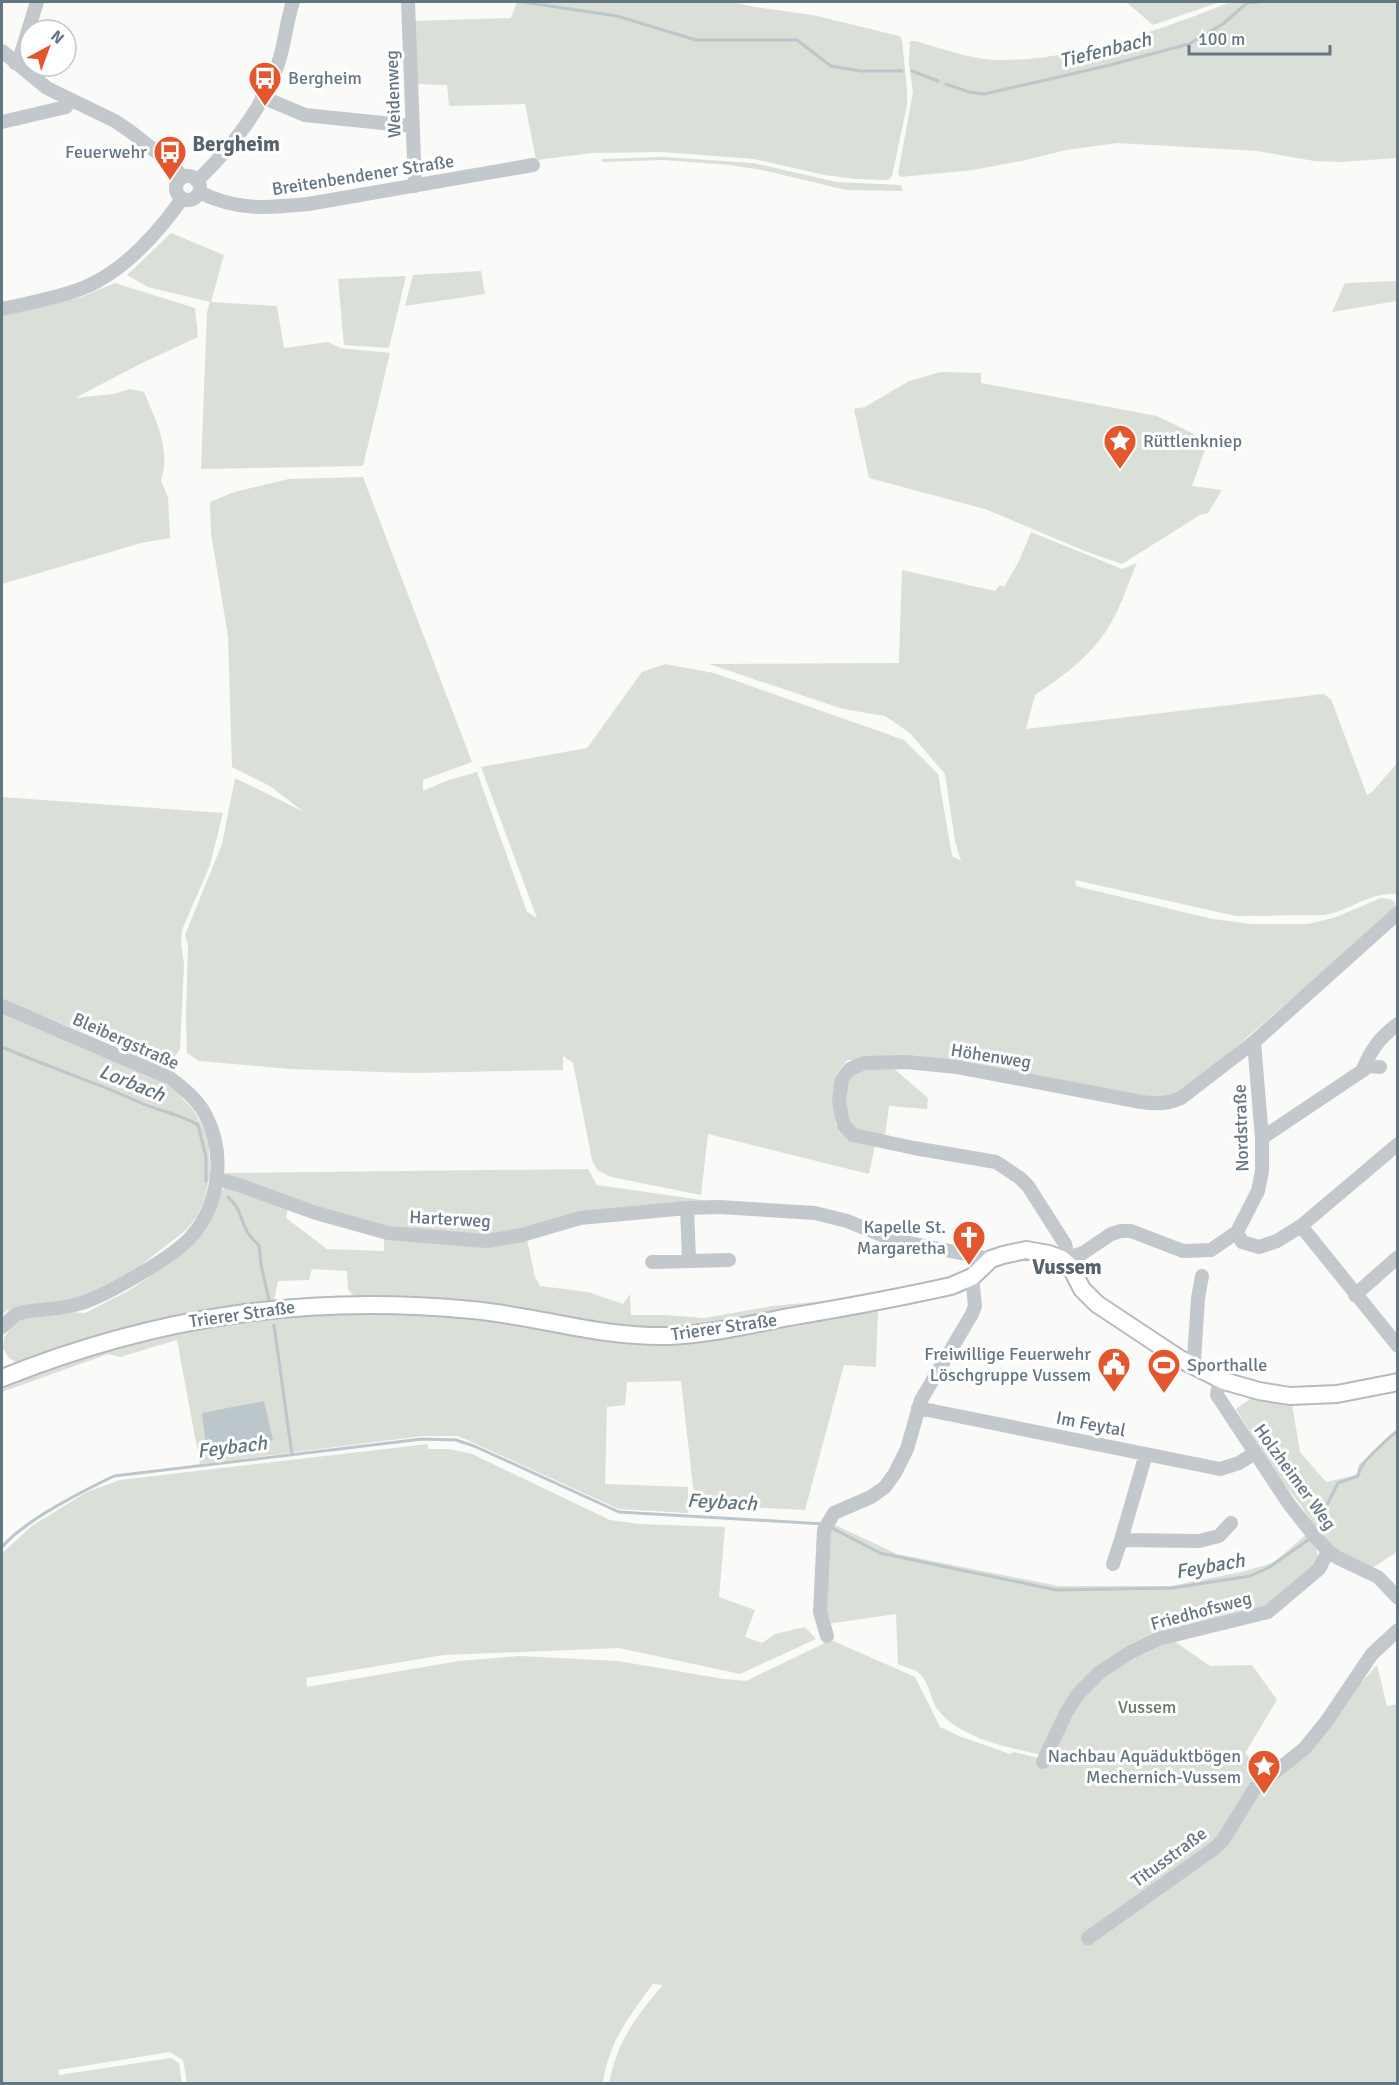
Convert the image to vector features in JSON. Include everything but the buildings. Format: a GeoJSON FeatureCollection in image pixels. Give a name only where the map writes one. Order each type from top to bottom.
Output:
{"type":"FeatureCollection","features":[{"type":"Feature","properties":{"kind":"main road","name":"Trierer Straße"},"geometry":{"type":"LineString","coordinates":[[2,1378],[76,1351],[154,1328],[187,1321],[292,1307],[332,1304],[413,1305],[475,1310],[601,1332],[670,1336],[722,1330],[951,1286],[972,1277],[991,1260],[1026,1250],[1066,1259]]}},
{"type":"Feature","properties":{"kind":"main road"},"geometry":{"type":"LineString","coordinates":[[1066,1259],[1082,1289],[1097,1304],[1191,1365],[1224,1381],[1259,1391],[1290,1396],[1337,1394],[1398,1382]]}},
{"type":"Feature","properties":{"kind":"street"},"geometry":{"type":"LineString","coordinates":[[15,63],[20,57],[37,2]]}},
{"type":"Feature","properties":{"kind":"street"},"geometry":{"type":"LineString","coordinates":[[201,182],[191,176],[183,177],[177,182],[175,189],[182,199],[192,200],[201,182],[240,132],[262,97],[279,63],[293,2]]}},
{"type":"Feature","properties":{"kind":"street","name":"Weidenweg"},"geometry":{"type":"LineString","coordinates":[[408,2],[415,186]]}},
{"type":"Feature","properties":{"kind":"street"},"geometry":{"type":"LineString","coordinates":[[2,51],[47,88],[115,121],[131,132],[169,162],[183,177]]}},
{"type":"Feature","properties":{"kind":"street"},"geometry":{"type":"LineString","coordinates":[[262,97],[305,114],[412,126]]}},
{"type":"Feature","properties":{"kind":"street"},"geometry":{"type":"LineString","coordinates":[[2,122],[66,107],[70,100]]}},
{"type":"Feature","properties":{"kind":"street","name":"Breitenbendener Straße"},"geometry":{"type":"LineString","coordinates":[[201,182],[225,203],[262,208],[308,204],[533,165]]}},
{"type":"Feature","properties":{"kind":"street"},"geometry":{"type":"LineString","coordinates":[[2,309],[59,296],[85,287],[115,271],[139,249],[182,199]]}},
{"type":"Feature","properties":{"kind":"street","name":"Höhenweg"},"geometry":{"type":"LineString","coordinates":[[1066,1259],[1065,1244],[1028,1186],[996,1162],[853,1135],[844,1125],[839,1100],[842,1079],[850,1069],[864,1063],[886,1062],[957,1067],[1158,1104],[1182,1098],[1254,1042],[1398,913]]}},
{"type":"Feature","properties":{"kind":"street","name":"Bleibergstraße"},"geometry":{"type":"LineString","coordinates":[[2,1006],[170,1078],[189,1093],[204,1112],[217,1152],[217,1179],[214,1192],[202,1223],[190,1239],[163,1259],[109,1291],[74,1305],[23,1312],[15,1315],[2,1327]]}},
{"type":"Feature","properties":{"kind":"street"},"geometry":{"type":"LineString","coordinates":[[1362,1071],[1382,1036],[1398,1024]]}},
{"type":"Feature","properties":{"kind":"street","name":"Nordstraße"},"geometry":{"type":"LineString","coordinates":[[1066,1259],[1083,1253],[1103,1238],[1121,1231],[1131,1231],[1183,1251],[1211,1250],[1237,1232],[1258,1191],[1262,1171],[1262,1138],[1254,1042]]}},
{"type":"Feature","properties":{"kind":"street"},"geometry":{"type":"LineString","coordinates":[[1262,1138],[1368,1066],[1380,1067]]}},
{"type":"Feature","properties":{"kind":"street"},"geometry":{"type":"LineString","coordinates":[[1237,1232],[1242,1242],[1258,1247],[1277,1241],[1301,1226],[1398,1144]]}},
{"type":"Feature","properties":{"kind":"street","name":"Harterweg"},"geometry":{"type":"LineString","coordinates":[[217,1179],[316,1213],[388,1233],[487,1241],[522,1235],[571,1219],[687,1208],[719,1208],[815,1213],[847,1221],[894,1240],[991,1260]]}},
{"type":"Feature","properties":{"kind":"street"},"geometry":{"type":"LineString","coordinates":[[687,1208],[689,1260]]}},
{"type":"Feature","properties":{"kind":"street"},"geometry":{"type":"LineString","coordinates":[[1301,1226],[1397,1342]]}},
{"type":"Feature","properties":{"kind":"street"},"geometry":{"type":"LineString","coordinates":[[1355,1294],[1398,1257]]}},
{"type":"Feature","properties":{"kind":"street"},"geometry":{"type":"LineString","coordinates":[[652,1262],[729,1260]]}},
{"type":"Feature","properties":{"kind":"street"},"geometry":{"type":"LineString","coordinates":[[1191,1365],[1194,1359],[1198,1298],[1202,1276]]}},
{"type":"Feature","properties":{"kind":"street"},"geometry":{"type":"LineString","coordinates":[[827,1636],[820,1612],[827,1525],[834,1513],[871,1497],[886,1486],[895,1473],[907,1449],[918,1408],[972,1314],[975,1306],[972,1277]]}},
{"type":"Feature","properties":{"kind":"street","name":"Holzheimer Weg"},"geometry":{"type":"LineString","coordinates":[[1224,1381],[1217,1395],[1291,1508],[1328,1551],[1378,1577],[1398,1598]]}},
{"type":"Feature","properties":{"kind":"street","name":"Im Feytal"},"geometry":{"type":"LineString","coordinates":[[918,1408],[1220,1469],[1239,1463],[1254,1453]]}},
{"type":"Feature","properties":{"kind":"street"},"geometry":{"type":"LineString","coordinates":[[1113,1564],[1146,1454]]}},
{"type":"Feature","properties":{"kind":"street"},"geometry":{"type":"LineString","coordinates":[[1121,1540],[1199,1541],[1219,1536],[1231,1523]]}},
{"type":"Feature","properties":{"kind":"street","name":"Friedhofsweg"},"geometry":{"type":"LineString","coordinates":[[1043,1762],[1066,1713],[1078,1694],[1101,1672],[1129,1653],[1158,1639],[1268,1612],[1318,1569],[1328,1551]]}},
{"type":"Feature","properties":{"kind":"street","name":"Titusstraße"},"geometry":{"type":"LineString","coordinates":[[1088,1938],[1215,1848],[1223,1840],[1255,1788],[1305,1748],[1326,1722],[1372,1654],[1398,1630]]}},
{"type":"Feature","properties":{"kind":"green space"},"geometry":{"type":"Polygon","coordinates":[[[517,2],[734,2],[813,15],[899,36],[902,40],[907,105],[892,176],[888,180],[856,179],[824,175],[754,159],[663,152],[593,153],[536,160],[525,104],[449,106],[447,85],[415,84],[413,21],[511,18],[517,2]]]}},
{"type":"Feature","properties":{"kind":"green space"},"geometry":{"type":"Polygon","coordinates":[[[1126,2],[1220,2],[1153,25],[1126,2]]]}},
{"type":"Feature","properties":{"kind":"green space"},"geometry":{"type":"Polygon","coordinates":[[[1231,2],[1397,2],[1397,158],[1341,162],[1314,161],[1258,151],[1117,143],[1066,150],[973,170],[901,177],[898,174],[913,92],[909,64],[910,41],[986,59],[1026,59],[1086,50],[1116,42],[1231,2]]]}},
{"type":"Feature","properties":{"kind":"green space"},"geometry":{"type":"Polygon","coordinates":[[[662,157],[753,163],[837,182],[901,185],[903,191],[846,190],[762,170],[730,165],[663,160],[602,162],[602,159],[662,157]]]}},
{"type":"Feature","properties":{"kind":"green space"},"geometry":{"type":"Polygon","coordinates":[[[171,233],[224,255],[211,302],[277,306],[284,348],[328,342],[340,348],[390,353],[363,466],[201,469],[207,312],[210,302],[148,287],[127,275],[171,233]]]}},
{"type":"Feature","properties":{"kind":"green space"},"geometry":{"type":"Polygon","coordinates":[[[481,271],[485,294],[405,306],[413,275],[481,271]]]}},
{"type":"Feature","properties":{"kind":"green space"},"geometry":{"type":"Polygon","coordinates":[[[406,276],[389,348],[344,345],[338,279],[406,276]]]}},
{"type":"Feature","properties":{"kind":"green space"},"geometry":{"type":"Polygon","coordinates":[[[1397,281],[1397,301],[1332,312],[1345,283],[1397,281]]]}},
{"type":"Feature","properties":{"kind":"green space"},"geometry":{"type":"Polygon","coordinates":[[[115,283],[195,308],[198,337],[75,398],[113,394],[130,389],[144,392],[163,446],[164,469],[161,481],[168,497],[170,538],[141,543],[2,584],[2,314],[81,297],[115,283]]]}},
{"type":"Feature","properties":{"kind":"green space"},"geometry":{"type":"Polygon","coordinates":[[[941,372],[981,373],[981,383],[1157,416],[1208,441],[1192,486],[1222,490],[1208,513],[1200,515],[1122,564],[985,509],[869,478],[854,409],[865,407],[909,381],[941,372]]]}},
{"type":"Feature","properties":{"kind":"green space"},"geometry":{"type":"Polygon","coordinates":[[[363,477],[472,762],[423,780],[423,791],[477,772],[527,912],[537,918],[481,767],[587,748],[642,672],[665,664],[714,673],[904,740],[938,774],[952,856],[961,861],[955,841],[945,774],[910,733],[885,716],[843,709],[709,664],[899,663],[902,570],[995,591],[1000,585],[1004,587],[1019,561],[1031,532],[1122,569],[1137,563],[1104,634],[1081,660],[1035,695],[1026,729],[1323,694],[1331,699],[1367,795],[1397,763],[1397,894],[1379,895],[1324,915],[1236,916],[1075,880],[1076,886],[1212,919],[1252,924],[1308,924],[1336,917],[1381,898],[1395,902],[1396,909],[1201,1077],[1174,1096],[1161,1096],[1156,1100],[926,1059],[847,1060],[835,1076],[835,1124],[850,1140],[875,1145],[869,1174],[708,1134],[701,1195],[611,1177],[597,1170],[592,1160],[573,1063],[563,1056],[563,1070],[412,1073],[290,1069],[199,1061],[187,1053],[188,945],[185,935],[222,844],[235,778],[304,812],[270,786],[232,767],[228,636],[211,533],[210,502],[234,492],[289,479],[363,477]]]}},
{"type":"Feature","properties":{"kind":"green space"},"geometry":{"type":"Polygon","coordinates":[[[2,797],[223,813],[210,865],[182,930],[181,944],[184,964],[180,1049],[168,1067],[158,1066],[106,1041],[2,1000],[2,797]]]}},
{"type":"Feature","properties":{"kind":"green space"},"geometry":{"type":"Polygon","coordinates":[[[2,1013],[152,1075],[176,1091],[194,1111],[209,1138],[210,1174],[205,1198],[197,1216],[186,1230],[136,1269],[106,1287],[72,1302],[7,1310],[2,1316],[2,1013]]]}},
{"type":"Feature","properties":{"kind":"green space"},"geometry":{"type":"Polygon","coordinates":[[[863,1068],[893,1068],[928,1098],[927,1109],[889,1106],[885,1136],[854,1132],[845,1120],[845,1080],[863,1068]]]}},
{"type":"Feature","properties":{"kind":"green space"},"geometry":{"type":"Polygon","coordinates":[[[588,1169],[597,1185],[702,1200],[702,1204],[488,1237],[387,1229],[232,1179],[224,1173],[588,1169]]]}},
{"type":"Feature","properties":{"kind":"green space"},"geometry":{"type":"Polygon","coordinates":[[[228,1187],[288,1207],[286,1218],[327,1249],[384,1251],[384,1236],[527,1239],[535,1277],[540,1286],[588,1292],[623,1304],[630,1294],[631,1315],[704,1318],[772,1306],[858,1298],[664,1332],[357,1299],[348,1290],[347,1271],[312,1269],[309,1280],[278,1281],[273,1305],[24,1364],[17,1363],[8,1357],[3,1348],[4,1338],[15,1322],[31,1315],[85,1313],[130,1290],[168,1264],[222,1190],[228,1187]]]}},
{"type":"Feature","properties":{"kind":"green space"},"geometry":{"type":"Polygon","coordinates":[[[878,1308],[876,1367],[844,1365],[805,1510],[708,1505],[701,1502],[693,1487],[681,1381],[627,1382],[625,1405],[607,1407],[605,1484],[688,1487],[688,1513],[619,1509],[458,1436],[423,1436],[200,1464],[177,1340],[120,1357],[108,1354],[2,1392],[2,1383],[114,1346],[183,1329],[240,1319],[298,1313],[385,1311],[471,1316],[565,1330],[614,1342],[647,1343],[746,1334],[878,1308]]]}},
{"type":"Feature","properties":{"kind":"green space"},"geometry":{"type":"Polygon","coordinates":[[[1253,1397],[1292,1404],[1300,1452],[1326,1482],[1356,1475],[1359,1464],[1375,1453],[1391,1434],[1397,1432],[1397,1552],[1372,1568],[1349,1559],[1325,1543],[1302,1507],[1275,1472],[1236,1409],[1253,1397]]]}},
{"type":"Feature","properties":{"kind":"green space"},"geometry":{"type":"Polygon","coordinates":[[[428,1444],[428,1449],[449,1449],[472,1454],[610,1520],[639,1524],[725,1527],[719,1597],[755,1610],[745,1637],[762,1643],[775,1634],[805,1627],[816,1639],[740,1674],[619,1648],[443,1655],[306,1678],[307,1687],[459,1661],[520,1656],[618,1661],[746,1681],[831,1640],[915,1677],[940,1727],[1010,1754],[1014,1752],[1047,1760],[1079,1695],[1103,1673],[1171,1639],[1210,1666],[1252,1665],[1277,1700],[1245,1753],[1268,1774],[1317,1732],[1377,1665],[1387,1706],[1398,1704],[1397,2083],[609,2083],[622,2042],[644,2008],[663,1985],[653,1984],[621,2031],[610,2056],[603,2083],[187,2083],[183,2060],[170,2052],[58,2070],[59,2075],[171,2058],[179,2063],[182,2083],[2,2083],[2,1553],[33,1525],[87,1492],[120,1480],[428,1444]]]}},
{"type":"Feature","properties":{"kind":"green space"},"geometry":{"type":"Polygon","coordinates":[[[831,1523],[897,1554],[1059,1586],[1171,1586],[1241,1572],[1273,1563],[1308,1533],[1315,1546],[1317,1558],[1314,1568],[1266,1609],[1113,1657],[1042,1755],[972,1735],[947,1720],[935,1706],[923,1677],[898,1664],[896,1614],[827,1624],[823,1579],[831,1523]]]}},
{"type":"Feature","properties":{"kind":"water"},"geometry":{"type":"Polygon","coordinates":[[[264,1401],[273,1440],[207,1453],[202,1413],[264,1401]]]}},
{"type":"Feature","properties":{"kind":"waterway","name":"Tiefenbach"},"geometry":{"type":"LineString","coordinates":[[523,2],[617,16],[696,40],[797,40],[831,66],[861,71],[902,71]]}},
{"type":"Feature","properties":{"kind":"waterway","name":"Tiefenbach"},"geometry":{"type":"LineString","coordinates":[[946,84],[969,92],[984,94],[1102,67],[1189,44],[1223,24],[1247,3],[1259,2]]}},
{"type":"Feature","properties":{"kind":"waterway","name":"Tiefenbach"},"geometry":{"type":"LineString","coordinates":[[912,71],[938,81]]}},
{"type":"Feature","properties":{"kind":"waterway","name":"Lorbach"},"geometry":{"type":"LineString","coordinates":[[2,1047],[198,1125],[206,1157],[206,1181]]}},
{"type":"Feature","properties":{"kind":"waterway","name":"Lorbach"},"geometry":{"type":"LineString","coordinates":[[228,1197],[237,1208],[248,1233],[259,1245],[269,1300]]}},
{"type":"Feature","properties":{"kind":"waterway","name":"Lorbach"},"geometry":{"type":"LineString","coordinates":[[274,1325],[292,1455]]}},
{"type":"Feature","properties":{"kind":"waterway","name":"Feybach"},"geometry":{"type":"LineString","coordinates":[[1317,1531],[1326,1520],[1327,1505],[1338,1483],[1358,1476],[1361,1467],[1368,1459],[1398,1431]]}},
{"type":"Feature","properties":{"kind":"waterway","name":"Feybach"},"geometry":{"type":"LineString","coordinates":[[2,1547],[39,1517],[70,1498],[114,1476],[422,1439],[456,1440],[474,1446],[619,1512],[824,1524]]}},
{"type":"Feature","properties":{"kind":"waterway","name":"Feybach"},"geometry":{"type":"LineString","coordinates":[[830,1527],[880,1553],[1056,1590],[1172,1588],[1250,1576],[1268,1568],[1311,1538]]}},
{"type":"Feature","properties":{"kind":"place","name":"Bergheim"},"geometry":{"type":"Point","coordinates":[265,107]}},
{"type":"Feature","properties":{"kind":"place","name":"Feuerwehr"},"geometry":{"type":"Point","coordinates":[170,181]}},
{"type":"Feature","properties":{"kind":"place","name":"Rüttlenkniep"},"geometry":{"type":"Point","coordinates":[1120,470]}},
{"type":"Feature","properties":{"kind":"place","name":"Kapelle St. Margaretha"},"geometry":{"type":"Point","coordinates":[969,1266]}},
{"type":"Feature","properties":{"kind":"place","name":"Freiwillige Feuerwehr Löschgruppe Vussem"},"geometry":{"type":"Point","coordinates":[1114,1393]}},
{"type":"Feature","properties":{"kind":"place","name":"Sporthalle"},"geometry":{"type":"Point","coordinates":[1164,1394]}},
{"type":"Feature","properties":{"kind":"place","name":"Nachbau Aquäduktbögen Mechernich-Vussem"},"geometry":{"type":"Point","coordinates":[1264,1795]}},
{"type":"Feature","properties":{"kind":"district","name":"Bergheim"},"geometry":{"type":"Point","coordinates":[236,144]}},
{"type":"Feature","properties":{"kind":"district","name":"Vussem"},"geometry":{"type":"Point","coordinates":[1067,1267]}}]}
